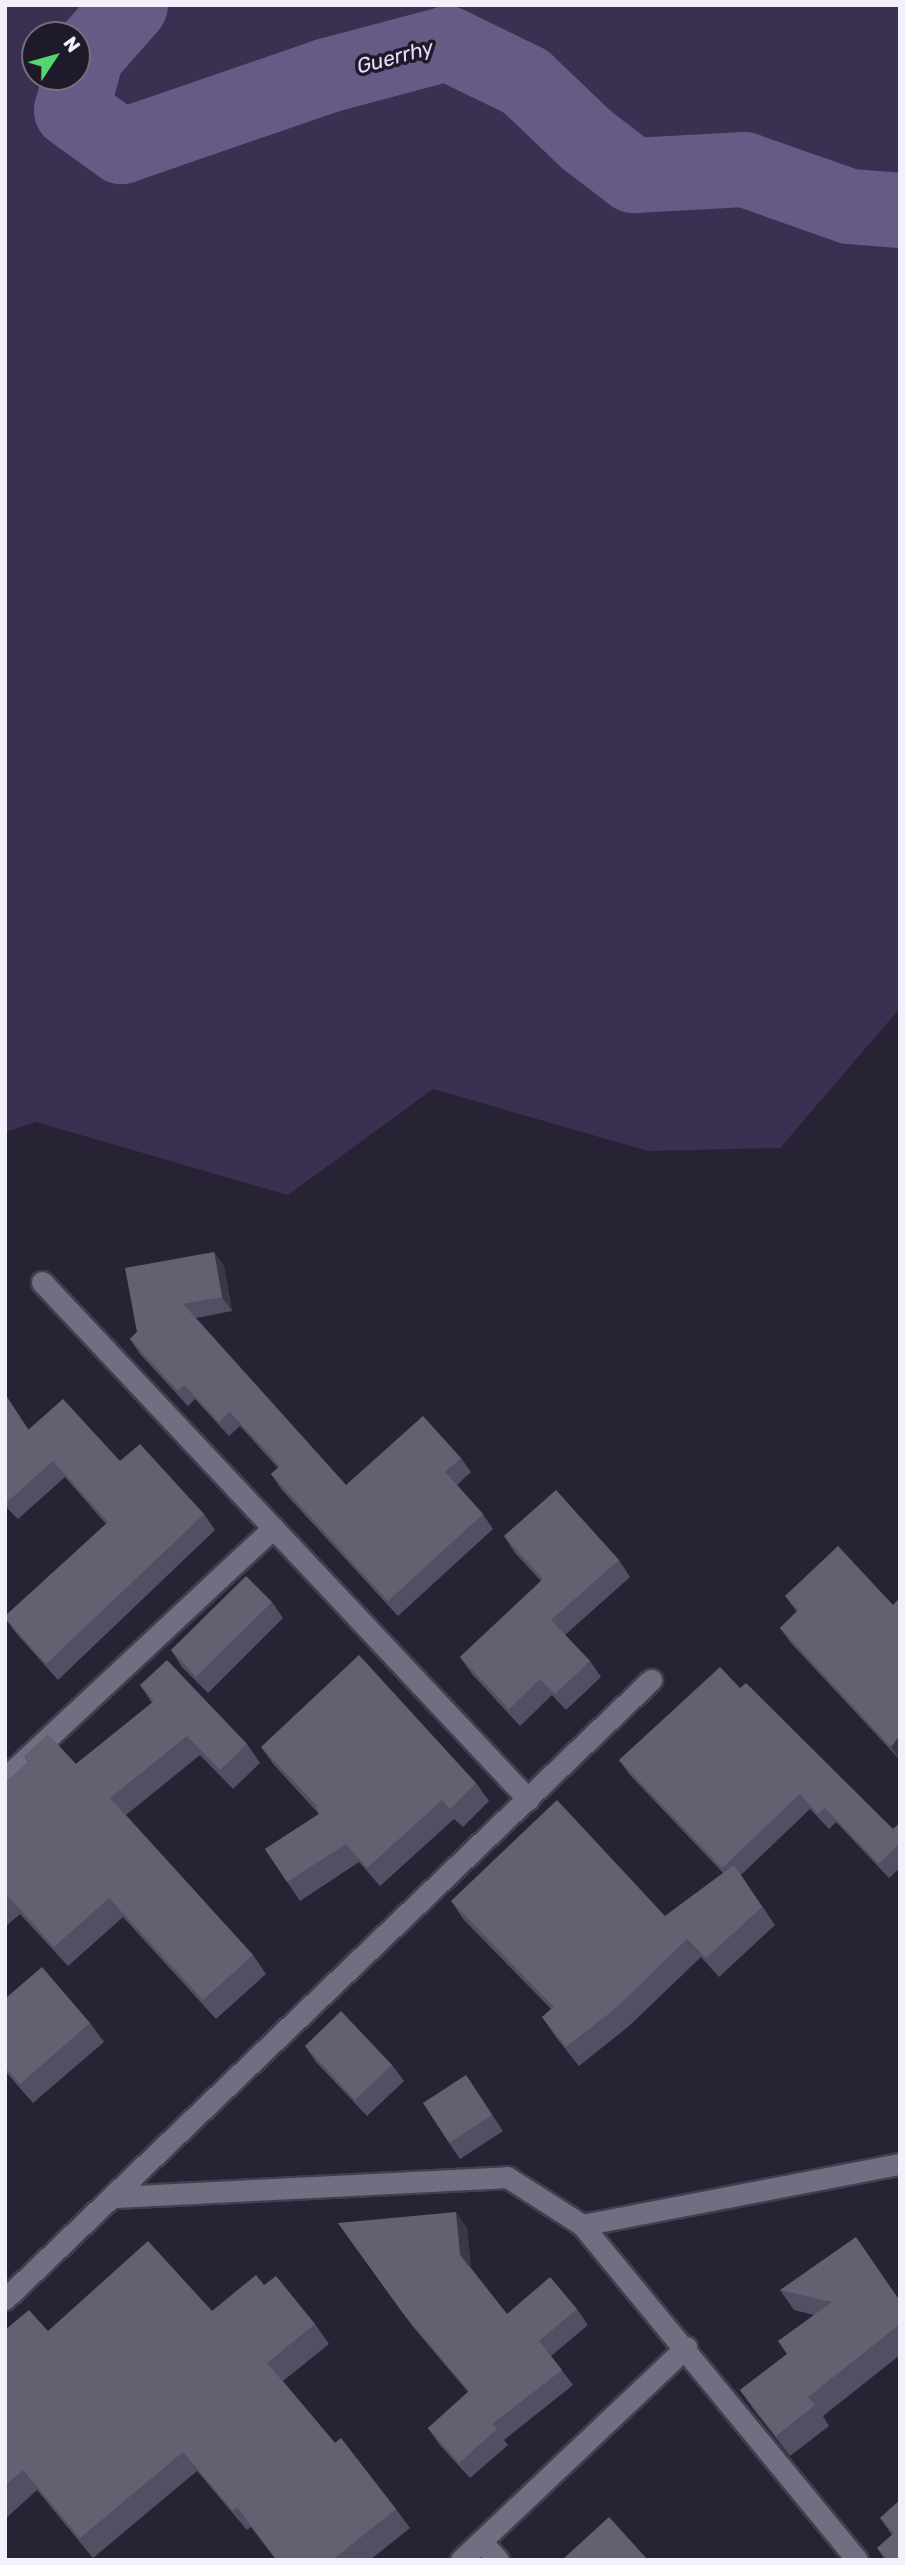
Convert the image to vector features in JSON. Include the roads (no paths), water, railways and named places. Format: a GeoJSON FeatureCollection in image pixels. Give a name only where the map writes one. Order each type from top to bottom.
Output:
{"type":"FeatureCollection","features":[{"type":"Feature","properties":{"kind":"street"},"geometry":{"type":"LineString","coordinates":[[42,1282],[528,1799]]}},
{"type":"Feature","properties":{"kind":"street"},"geometry":{"type":"LineString","coordinates":[[5,1778],[273,1528]]}},
{"type":"Feature","properties":{"kind":"street"},"geometry":{"type":"LineString","coordinates":[[5,2298],[116,2197],[652,1680]]}},
{"type":"Feature","properties":{"kind":"street"},"geometry":{"type":"LineString","coordinates":[[582,2225],[900,2164]]}},
{"type":"Feature","properties":{"kind":"street"},"geometry":{"type":"LineString","coordinates":[[116,2197],[507,2176],[582,2225],[686,2347],[857,2560]]}},
{"type":"Feature","properties":{"kind":"street"},"geometry":{"type":"LineString","coordinates":[[461,2560],[686,2347]]}},
{"type":"Feature","properties":{"kind":"street"},"geometry":{"type":"LineString","coordinates":[[481,2541],[498,2560]]}},
{"type":"Feature","properties":{"kind":"waterway","name":"Guerrhy"},"geometry":{"type":"LineString","coordinates":[[130,5],[86,55],[71,110],[121,146],[327,75],[447,43],[525,81],[587,140],[633,175],[744,169],[849,206],[900,210]]}}]}
